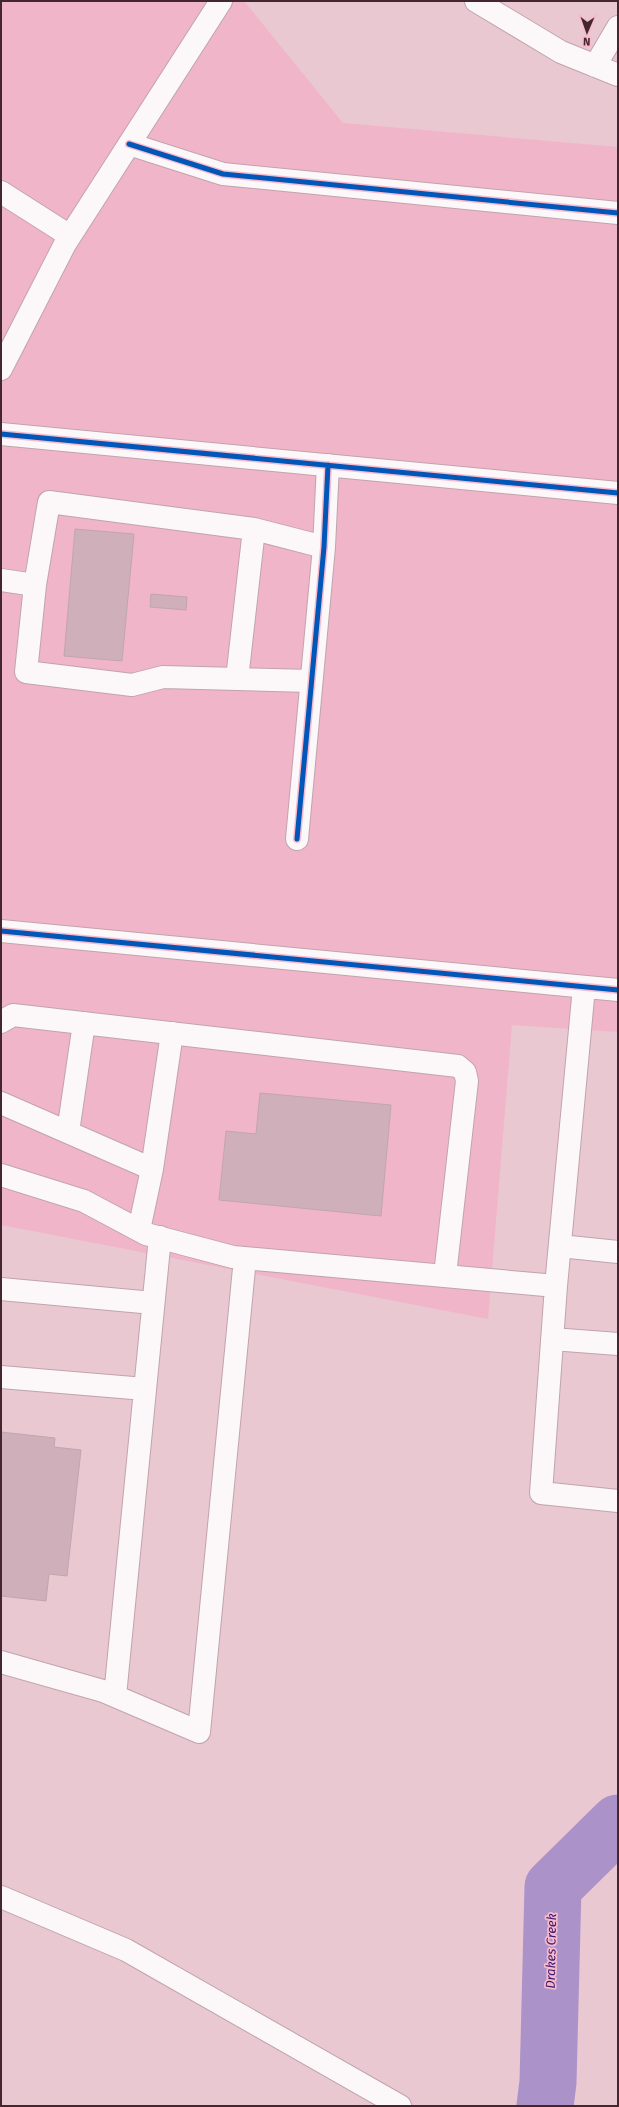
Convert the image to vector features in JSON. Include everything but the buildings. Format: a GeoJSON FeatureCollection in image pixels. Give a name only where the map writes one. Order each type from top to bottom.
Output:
{"type":"FeatureCollection","features":[{"type":"Feature","properties":{"kind":"main road"},"geometry":{"type":"LineString","coordinates":[[1,369],[70,236],[221,1]]}},
{"type":"Feature","properties":{"kind":"main road"},"geometry":{"type":"LineString","coordinates":[[476,1],[561,52],[618,75]]}},
{"type":"Feature","properties":{"kind":"main road"},"geometry":{"type":"LineString","coordinates":[[595,66],[618,27]]}},
{"type":"Feature","properties":{"kind":"main road"},"geometry":{"type":"LineString","coordinates":[[128,144],[223,174],[618,213]]}},
{"type":"Feature","properties":{"kind":"main road"},"geometry":{"type":"LineString","coordinates":[[1,192],[70,236]]}},
{"type":"Feature","properties":{"kind":"main road"},"geometry":{"type":"LineString","coordinates":[[1,434],[618,493]]}},
{"type":"Feature","properties":{"kind":"main road"},"geometry":{"type":"LineString","coordinates":[[297,839],[310,681],[324,547],[328,465]]}},
{"type":"Feature","properties":{"kind":"main road"},"geometry":{"type":"LineString","coordinates":[[310,681],[163,676],[132,685],[26,672],[35,585],[49,502],[254,529],[324,547]]}},
{"type":"Feature","properties":{"kind":"main road"},"geometry":{"type":"LineString","coordinates":[[237,679],[254,529]]}},
{"type":"Feature","properties":{"kind":"main road"},"geometry":{"type":"LineString","coordinates":[[1,580],[35,585]]}},
{"type":"Feature","properties":{"kind":"main road"},"geometry":{"type":"LineString","coordinates":[[1,931],[618,990]]}},
{"type":"Feature","properties":{"kind":"main road"},"geometry":{"type":"LineString","coordinates":[[584,987],[556,1286],[541,1493],[618,1501]]}},
{"type":"Feature","properties":{"kind":"main road"},"geometry":{"type":"LineString","coordinates":[[1,1022],[13,1015],[458,1066],[465,1072],[468,1081],[445,1275]]}},
{"type":"Feature","properties":{"kind":"main road"},"geometry":{"type":"LineString","coordinates":[[68,1132],[84,1023]]}},
{"type":"Feature","properties":{"kind":"main road"},"geometry":{"type":"LineString","coordinates":[[139,1230],[152,1169],[172,1033]]}},
{"type":"Feature","properties":{"kind":"main road"},"geometry":{"type":"LineString","coordinates":[[1,1103],[152,1169]]}},
{"type":"Feature","properties":{"kind":"main road"},"geometry":{"type":"LineString","coordinates":[[1,1175],[84,1201],[146,1234],[233,1257],[556,1286]]}},
{"type":"Feature","properties":{"kind":"main road"},"geometry":{"type":"LineString","coordinates":[[115,1696],[160,1237]]}},
{"type":"Feature","properties":{"kind":"main road"},"geometry":{"type":"LineString","coordinates":[[560,1246],[618,1252]]}},
{"type":"Feature","properties":{"kind":"main road"},"geometry":{"type":"LineString","coordinates":[[1,1662],[103,1691],[199,1732],[245,1258]]}},
{"type":"Feature","properties":{"kind":"main road"},"geometry":{"type":"LineString","coordinates":[[1,1289],[153,1303]]}},
{"type":"Feature","properties":{"kind":"main road"},"geometry":{"type":"LineString","coordinates":[[552,1339],[618,1344]]}},
{"type":"Feature","properties":{"kind":"main road"},"geometry":{"type":"LineString","coordinates":[[1,1377],[145,1389]]}},
{"type":"Feature","properties":{"kind":"main road"},"geometry":{"type":"LineString","coordinates":[[1,1898],[126,1950],[400,2106]]}},
{"type":"Feature","properties":{"kind":"shaded area"},"geometry":{"type":"Polygon","coordinates":[[[1,1],[244,1],[343,123],[618,147],[618,1032],[512,1025],[488,1319],[1,1225],[1,1]]]}},
{"type":"Feature","properties":{"kind":"waterway","name":"Drakes Creek"},"geometry":{"type":"LineString","coordinates":[[545,2106],[548,2082],[553,1887],[618,1823]]}},
{"type":"Feature","properties":{"kind":"cycle path"},"geometry":{"type":"LineString","coordinates":[[129,144],[223,174],[618,213]]}},
{"type":"Feature","properties":{"kind":"cycle path"},"geometry":{"type":"LineString","coordinates":[[1,434],[618,493]]}},
{"type":"Feature","properties":{"kind":"cycle path"},"geometry":{"type":"LineString","coordinates":[[297,839],[324,547],[328,465]]}},
{"type":"Feature","properties":{"kind":"cycle path"},"geometry":{"type":"LineString","coordinates":[[1,931],[618,990]]}}]}
